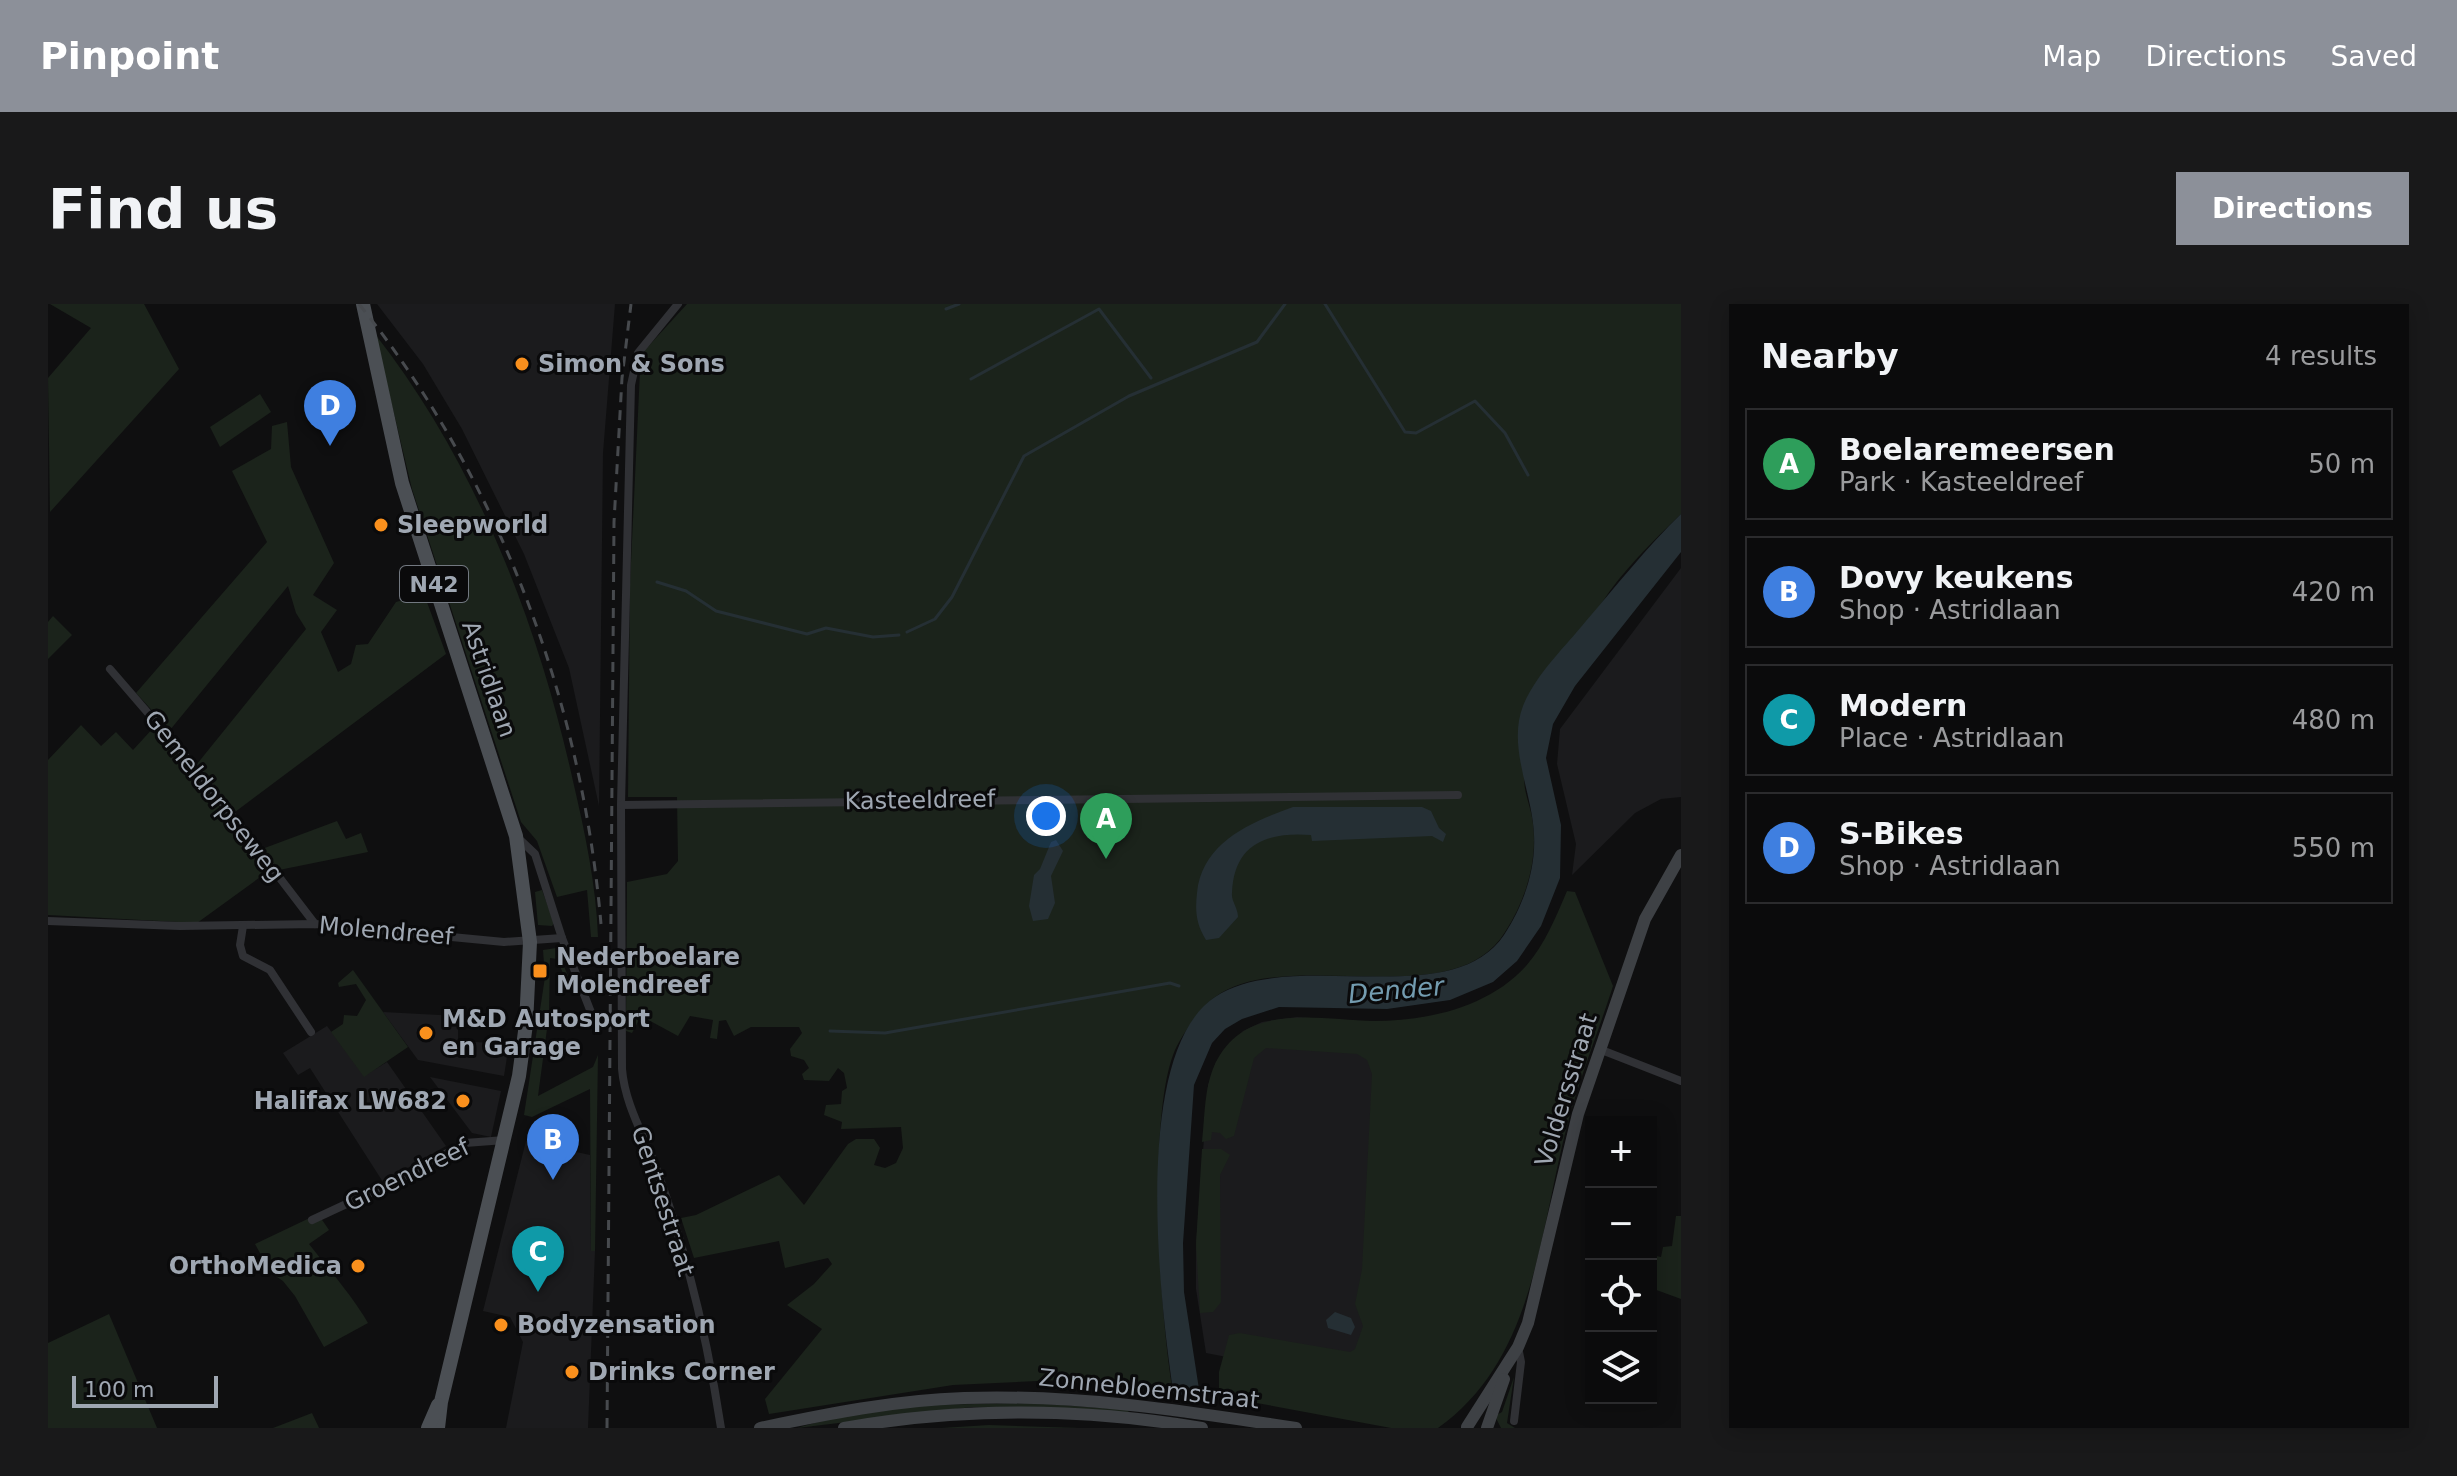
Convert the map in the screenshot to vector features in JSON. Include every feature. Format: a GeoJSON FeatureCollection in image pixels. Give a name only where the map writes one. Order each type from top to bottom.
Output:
{"type":"FeatureCollection","features":[{"type":"Feature","properties":{"kind":"main road","name":"Astridlaan"},"geometry":{"type":"LineString","coordinates":[[363,304],[402,483],[516,836],[530,942],[526,1024],[505,1140],[441,1402],[438,1428]]}},
{"type":"Feature","properties":{"kind":"main road","name":"Voldersstraat"},"geometry":{"type":"LineString","coordinates":[[1467,1428],[1518,1347],[1528,1323],[1578,1114],[1599,1049],[1645,919],[1681,855]]}},
{"type":"Feature","properties":{"kind":"main road","name":"Voldersstraat"},"geometry":{"type":"LineString","coordinates":[[1487,1428],[1509,1361]]}},
{"type":"Feature","properties":{"kind":"main road","name":"Zonnebloemstraat"},"geometry":{"type":"LineString","coordinates":[[760,1428],[902,1402],[964,1398],[1240,1419],[1296,1428]]}},
{"type":"Feature","properties":{"kind":"main road","name":"Astridlaan"},"geometry":{"type":"LineString","coordinates":[[428,1428],[441,1402]]}},
{"type":"Feature","properties":{"kind":"main road","name":"Zonnebloemstraat"},"geometry":{"type":"LineString","coordinates":[[844,1428],[971,1413],[1137,1412],[1202,1428]]}},
{"type":"Feature","properties":{"kind":"street"},"geometry":{"type":"LineString","coordinates":[[621,805],[631,385],[638,353],[678,304]]}},
{"type":"Feature","properties":{"kind":"street","name":"Gemeldorpseweg"},"geometry":{"type":"LineString","coordinates":[[110,669],[198,771],[315,924]]}},
{"type":"Feature","properties":{"kind":"street","name":"Kasteeldreef"},"geometry":{"type":"LineString","coordinates":[[621,805],[1458,795]]}},
{"type":"Feature","properties":{"kind":"street","name":"Gentsestraat"},"geometry":{"type":"LineString","coordinates":[[621,805],[624,1088],[658,1173],[684,1256],[721,1428]]}},
{"type":"Feature","properties":{"kind":"street","name":"Astridlaan"},"geometry":{"type":"LineString","coordinates":[[516,836],[535,854],[562,938],[594,1020]]}},
{"type":"Feature","properties":{"kind":"street","name":"Molendreef"},"geometry":{"type":"LineString","coordinates":[[48,921],[160,926],[315,924],[530,942]]}},
{"type":"Feature","properties":{"kind":"street"},"geometry":{"type":"LineString","coordinates":[[243,926],[240,945],[243,956],[270,970],[311,1032]]}},
{"type":"Feature","properties":{"kind":"street"},"geometry":{"type":"LineString","coordinates":[[530,942],[562,938]]}},
{"type":"Feature","properties":{"kind":"street"},"geometry":{"type":"LineString","coordinates":[[1599,1049],[1681,1081]]}},
{"type":"Feature","properties":{"kind":"street","name":"Groendreef"},"geometry":{"type":"LineString","coordinates":[[312,1220],[400,1179],[465,1143],[505,1140]]}},
{"type":"Feature","properties":{"kind":"street","name":"Voldersstraat"},"geometry":{"type":"LineString","coordinates":[[1514,1421],[1521,1362],[1518,1347]]}},
{"type":"Feature","properties":{"kind":"shaded area"},"geometry":{"type":"Polygon","coordinates":[[[50,304],[144,304],[179,369],[50,512],[48,378],[91,328],[50,304]]]}},
{"type":"Feature","properties":{"kind":"shaded area"},"geometry":{"type":"Polygon","coordinates":[[[377,304],[615,304],[603,453],[599,806],[569,668],[524,554],[462,429],[423,364],[377,304]]]}},
{"type":"Feature","properties":{"kind":"shaded area"},"geometry":{"type":"Polygon","coordinates":[[[687,304],[1681,304],[1681,514],[1628,568],[1601,604],[1581,642],[1531,759],[1524,780],[1534,832],[1532,862],[1525,891],[1505,932],[1481,957],[1448,971],[1410,976],[1284,976],[1246,982],[1210,1001],[1192,1021],[1175,1050],[1166,1080],[1161,1120],[1158,1215],[1163,1312],[1172,1386],[1079,1379],[953,1385],[769,1414],[765,1399],[822,1329],[787,1305],[814,1284],[832,1264],[828,1258],[785,1268],[779,1241],[694,1258],[681,1218],[696,1215],[779,1175],[804,1205],[848,1144],[856,1139],[874,1139],[880,1148],[874,1165],[885,1168],[896,1163],[903,1148],[901,1127],[841,1129],[842,1122],[824,1115],[826,1105],[841,1104],[842,1091],[847,1088],[844,1073],[838,1068],[829,1081],[804,1080],[802,1074],[809,1068],[804,1060],[791,1056],[790,1049],[802,1033],[799,1027],[751,1027],[734,1036],[726,1020],[719,1021],[717,1039],[710,1038],[713,1020],[690,1016],[678,1036],[641,1016],[632,1033],[626,1031],[627,882],[667,874],[678,861],[677,797],[628,797],[630,584],[640,371],[645,350],[687,304]]]}},
{"type":"Feature","properties":{"kind":"shaded area"},"geometry":{"type":"Polygon","coordinates":[[[375,334],[444,436],[473,490],[522,604],[559,722],[573,781],[586,839],[598,937],[591,937],[587,890],[557,897],[537,841],[521,822],[412,489],[375,334]]]}},
{"type":"Feature","properties":{"kind":"shaded area"},"geometry":{"type":"Polygon","coordinates":[[[260,394],[271,412],[220,447],[210,427],[260,394]]]}},
{"type":"Feature","properties":{"kind":"shaded area"},"geometry":{"type":"Polygon","coordinates":[[[287,422],[291,467],[334,563],[313,595],[337,610],[321,632],[338,672],[351,664],[356,645],[368,644],[396,602],[424,594],[446,654],[235,812],[197,764],[306,629],[296,613],[288,586],[170,730],[136,693],[267,542],[232,471],[271,449],[272,426],[287,422]]]}},
{"type":"Feature","properties":{"kind":"shaded area"},"geometry":{"type":"Polygon","coordinates":[[[1681,568],[1681,797],[1661,799],[1635,813],[1572,875],[1576,844],[1557,764],[1560,729],[1681,568]]]}},
{"type":"Feature","properties":{"kind":"shaded area"},"geometry":{"type":"Polygon","coordinates":[[[53,616],[72,635],[48,659],[48,622],[53,616]]]}},
{"type":"Feature","properties":{"kind":"shaded area"},"geometry":{"type":"Polygon","coordinates":[[[81,725],[101,746],[116,732],[133,750],[155,726],[270,870],[197,923],[48,915],[48,760],[81,725]]]}},
{"type":"Feature","properties":{"kind":"shaded area"},"geometry":{"type":"Polygon","coordinates":[[[337,821],[346,839],[361,833],[368,852],[279,870],[262,849],[337,821]]]}},
{"type":"Feature","properties":{"kind":"shaded area"},"geometry":{"type":"Polygon","coordinates":[[[542,890],[554,923],[552,926],[538,925],[535,892],[542,890]]]}},
{"type":"Feature","properties":{"kind":"shaded area"},"geometry":{"type":"Polygon","coordinates":[[[1567,891],[1575,892],[1613,986],[1572,1108],[1528,1291],[1514,1330],[1495,1367],[1470,1400],[1438,1428],[1391,1428],[1219,1396],[1219,1372],[1229,1335],[1240,1333],[1350,1352],[1355,1349],[1363,1326],[1355,1304],[1362,1269],[1372,1074],[1367,1060],[1357,1054],[1266,1048],[1254,1058],[1234,1136],[1226,1139],[1220,1133],[1212,1132],[1211,1140],[1202,1142],[1209,1083],[1215,1064],[1228,1044],[1264,1022],[1285,1018],[1395,1020],[1436,1014],[1476,1001],[1511,980],[1533,958],[1567,891]]]}},
{"type":"Feature","properties":{"kind":"shaded area"},"geometry":{"type":"Polygon","coordinates":[[[556,948],[572,985],[570,990],[557,959],[550,958],[549,1014],[538,1096],[593,1067],[598,1055],[595,1251],[591,1251],[590,1089],[532,1117],[524,1115],[545,977],[543,950],[556,948]]]}},
{"type":"Feature","properties":{"kind":"shaded area"},"geometry":{"type":"Polygon","coordinates":[[[353,970],[408,1047],[364,1077],[331,1032],[343,1024],[344,1015],[357,1016],[366,1000],[356,984],[339,987],[338,983],[353,970]]]}},
{"type":"Feature","properties":{"kind":"shaded area"},"geometry":{"type":"Polygon","coordinates":[[[383,1012],[458,1016],[458,1041],[509,1044],[504,1076],[418,1060],[383,1012]]]}},
{"type":"Feature","properties":{"kind":"shaded area"},"geometry":{"type":"Polygon","coordinates":[[[1297,1017],[1383,1023],[1360,1383],[1206,1353],[1196,1289],[1196,1244],[1208,1085],[1216,1062],[1243,1031],[1262,1022],[1297,1017]]]}},
{"type":"Feature","properties":{"kind":"shaded area"},"geometry":{"type":"Polygon","coordinates":[[[327,1026],[364,1076],[387,1062],[446,1146],[383,1182],[310,1068],[298,1075],[283,1053],[327,1026]]]}},
{"type":"Feature","properties":{"kind":"shaded area"},"geometry":{"type":"Polygon","coordinates":[[[430,1077],[501,1091],[491,1137],[472,1133],[430,1077]]]}},
{"type":"Feature","properties":{"kind":"shaded area"},"geometry":{"type":"Polygon","coordinates":[[[526,1141],[590,1155],[591,1250],[595,1251],[588,1428],[506,1428],[523,1342],[510,1317],[483,1311],[526,1141]]]}},
{"type":"Feature","properties":{"kind":"shaded area"},"geometry":{"type":"Polygon","coordinates":[[[1202,1149],[1221,1149],[1230,1155],[1220,1175],[1221,1302],[1213,1312],[1200,1313],[1196,1244],[1202,1149]]]}},
{"type":"Feature","properties":{"kind":"shaded area"},"geometry":{"type":"Polygon","coordinates":[[[318,1214],[329,1230],[309,1244],[368,1323],[324,1347],[295,1296],[283,1281],[271,1273],[255,1244],[318,1214]]]}},
{"type":"Feature","properties":{"kind":"shaded area"},"geometry":{"type":"Polygon","coordinates":[[[1676,1216],[1681,1216],[1681,1299],[1657,1290],[1657,1256],[1661,1257],[1663,1247],[1672,1246],[1676,1216]]]}},
{"type":"Feature","properties":{"kind":"shaded area"},"geometry":{"type":"Polygon","coordinates":[[[109,1314],[157,1428],[48,1428],[48,1343],[109,1314]]]}},
{"type":"Feature","properties":{"kind":"shaded area"},"geometry":{"type":"Polygon","coordinates":[[[1514,1377],[1507,1423],[1515,1428],[1501,1428],[1495,1416],[1502,1412],[1514,1377]]]}},
{"type":"Feature","properties":{"kind":"shaded area"},"geometry":{"type":"Polygon","coordinates":[[[1035,1403],[1129,1410],[1128,1413],[972,1407],[797,1428],[846,1414],[916,1405],[1035,1403]]]}},
{"type":"Feature","properties":{"kind":"shaded area"},"geometry":{"type":"Polygon","coordinates":[[[312,1413],[319,1428],[273,1428],[312,1413]]]}},
{"type":"Feature","properties":{"kind":"shaded area"},"geometry":{"type":"Polygon","coordinates":[[[989,1425],[1081,1428],[941,1428],[989,1425]]]}},
{"type":"Feature","properties":{"kind":"water","name":"Dender"},"geometry":{"type":"Polygon","coordinates":[[[1681,514],[1681,552],[1575,686],[1553,724],[1546,758],[1561,825],[1560,878],[1541,926],[1517,961],[1493,982],[1450,1000],[1387,1009],[1279,1007],[1242,1019],[1225,1029],[1212,1043],[1194,1085],[1183,1243],[1184,1292],[1205,1428],[1179,1428],[1165,1329],[1157,1200],[1160,1135],[1169,1076],[1187,1029],[1215,997],[1247,983],[1284,977],[1409,976],[1447,971],[1479,958],[1504,935],[1527,887],[1533,861],[1533,819],[1519,754],[1519,722],[1523,706],[1552,661],[1681,514]]]}},
{"type":"Feature","properties":{"kind":"water"},"geometry":{"type":"Polygon","coordinates":[[[1293,807],[1422,807],[1431,811],[1439,828],[1446,834],[1443,842],[1432,836],[1312,841],[1311,835],[1296,835],[1256,844],[1239,862],[1234,876],[1232,893],[1238,917],[1219,938],[1206,940],[1198,923],[1196,906],[1201,875],[1208,860],[1218,847],[1245,827],[1293,807]]]}},
{"type":"Feature","properties":{"kind":"water"},"geometry":{"type":"Polygon","coordinates":[[[1056,840],[1063,851],[1051,876],[1055,903],[1048,919],[1033,921],[1029,906],[1034,875],[1040,869],[1051,842],[1056,840]]]}},
{"type":"Feature","properties":{"kind":"water"},"geometry":{"type":"Polygon","coordinates":[[[1335,1312],[1351,1318],[1355,1327],[1351,1335],[1328,1328],[1326,1320],[1335,1312]]]}},
{"type":"Feature","properties":{"kind":"pier"},"geometry":{"type":"Polygon","coordinates":[[[1169,1393],[1204,1398],[1209,1428],[1175,1428],[1169,1393]]]}},
{"type":"Feature","properties":{"kind":"waterway"},"geometry":{"type":"LineString","coordinates":[[946,309],[959,304]]}},
{"type":"Feature","properties":{"kind":"waterway"},"geometry":{"type":"LineString","coordinates":[[907,632],[935,619],[952,597],[1024,456],[1129,396],[1257,342],[1285,304]]}},
{"type":"Feature","properties":{"kind":"waterway"},"geometry":{"type":"LineString","coordinates":[[1325,304],[1405,432],[1416,433],[1475,401],[1505,433],[1528,475]]}},
{"type":"Feature","properties":{"kind":"waterway"},"geometry":{"type":"LineString","coordinates":[[971,379],[1099,309],[1151,378]]}},
{"type":"Feature","properties":{"kind":"waterway"},"geometry":{"type":"LineString","coordinates":[[657,582],[686,591],[716,611],[807,634],[826,628],[873,637],[899,635]]}},
{"type":"Feature","properties":{"kind":"waterway"},"geometry":{"type":"LineString","coordinates":[[830,1031],[885,1033],[1170,983],[1179,986]]}},
{"type":"Feature","properties":{"kind":"railway"},"geometry":{"type":"LineString","coordinates":[[359,304],[409,371],[453,443],[492,518],[525,596],[553,676],[575,758],[591,841],[601,924]]}},
{"type":"Feature","properties":{"kind":"railway"},"geometry":{"type":"LineString","coordinates":[[607,1428],[614,522],[622,378],[631,304]]}},
{"type":"Feature","properties":{"kind":"place","name":"Simon & Sons"},"geometry":{"type":"Point","coordinates":[522,364]}},
{"type":"Feature","properties":{"kind":"place","name":"S-Bikes"},"geometry":{"type":"Point","coordinates":[330,446]}},
{"type":"Feature","properties":{"kind":"place","name":"Sleepworld"},"geometry":{"type":"Point","coordinates":[381,525]}},
{"type":"Feature","properties":{"kind":"place","name":"Boelaremeersen"},"geometry":{"type":"Point","coordinates":[1106,859]}},
{"type":"Feature","properties":{"kind":"place","name":"Nederboelare Molendreef"},"geometry":{"type":"Point","coordinates":[540,971]}},
{"type":"Feature","properties":{"kind":"place","name":"M&D Autosport en Garage"},"geometry":{"type":"Point","coordinates":[426,1033]}},
{"type":"Feature","properties":{"kind":"place","name":"Halifax LW682"},"geometry":{"type":"Point","coordinates":[463,1101]}},
{"type":"Feature","properties":{"kind":"place","name":"Dovy keukens"},"geometry":{"type":"Point","coordinates":[553,1180]}},
{"type":"Feature","properties":{"kind":"place","name":"OrthoMedica"},"geometry":{"type":"Point","coordinates":[358,1266]}},
{"type":"Feature","properties":{"kind":"place","name":"Modern"},"geometry":{"type":"Point","coordinates":[538,1292]}},
{"type":"Feature","properties":{"kind":"place","name":"Bodyzensation"},"geometry":{"type":"Point","coordinates":[501,1325]}},
{"type":"Feature","properties":{"kind":"place","name":"Drinks Corner"},"geometry":{"type":"Point","coordinates":[572,1372]}}]}
